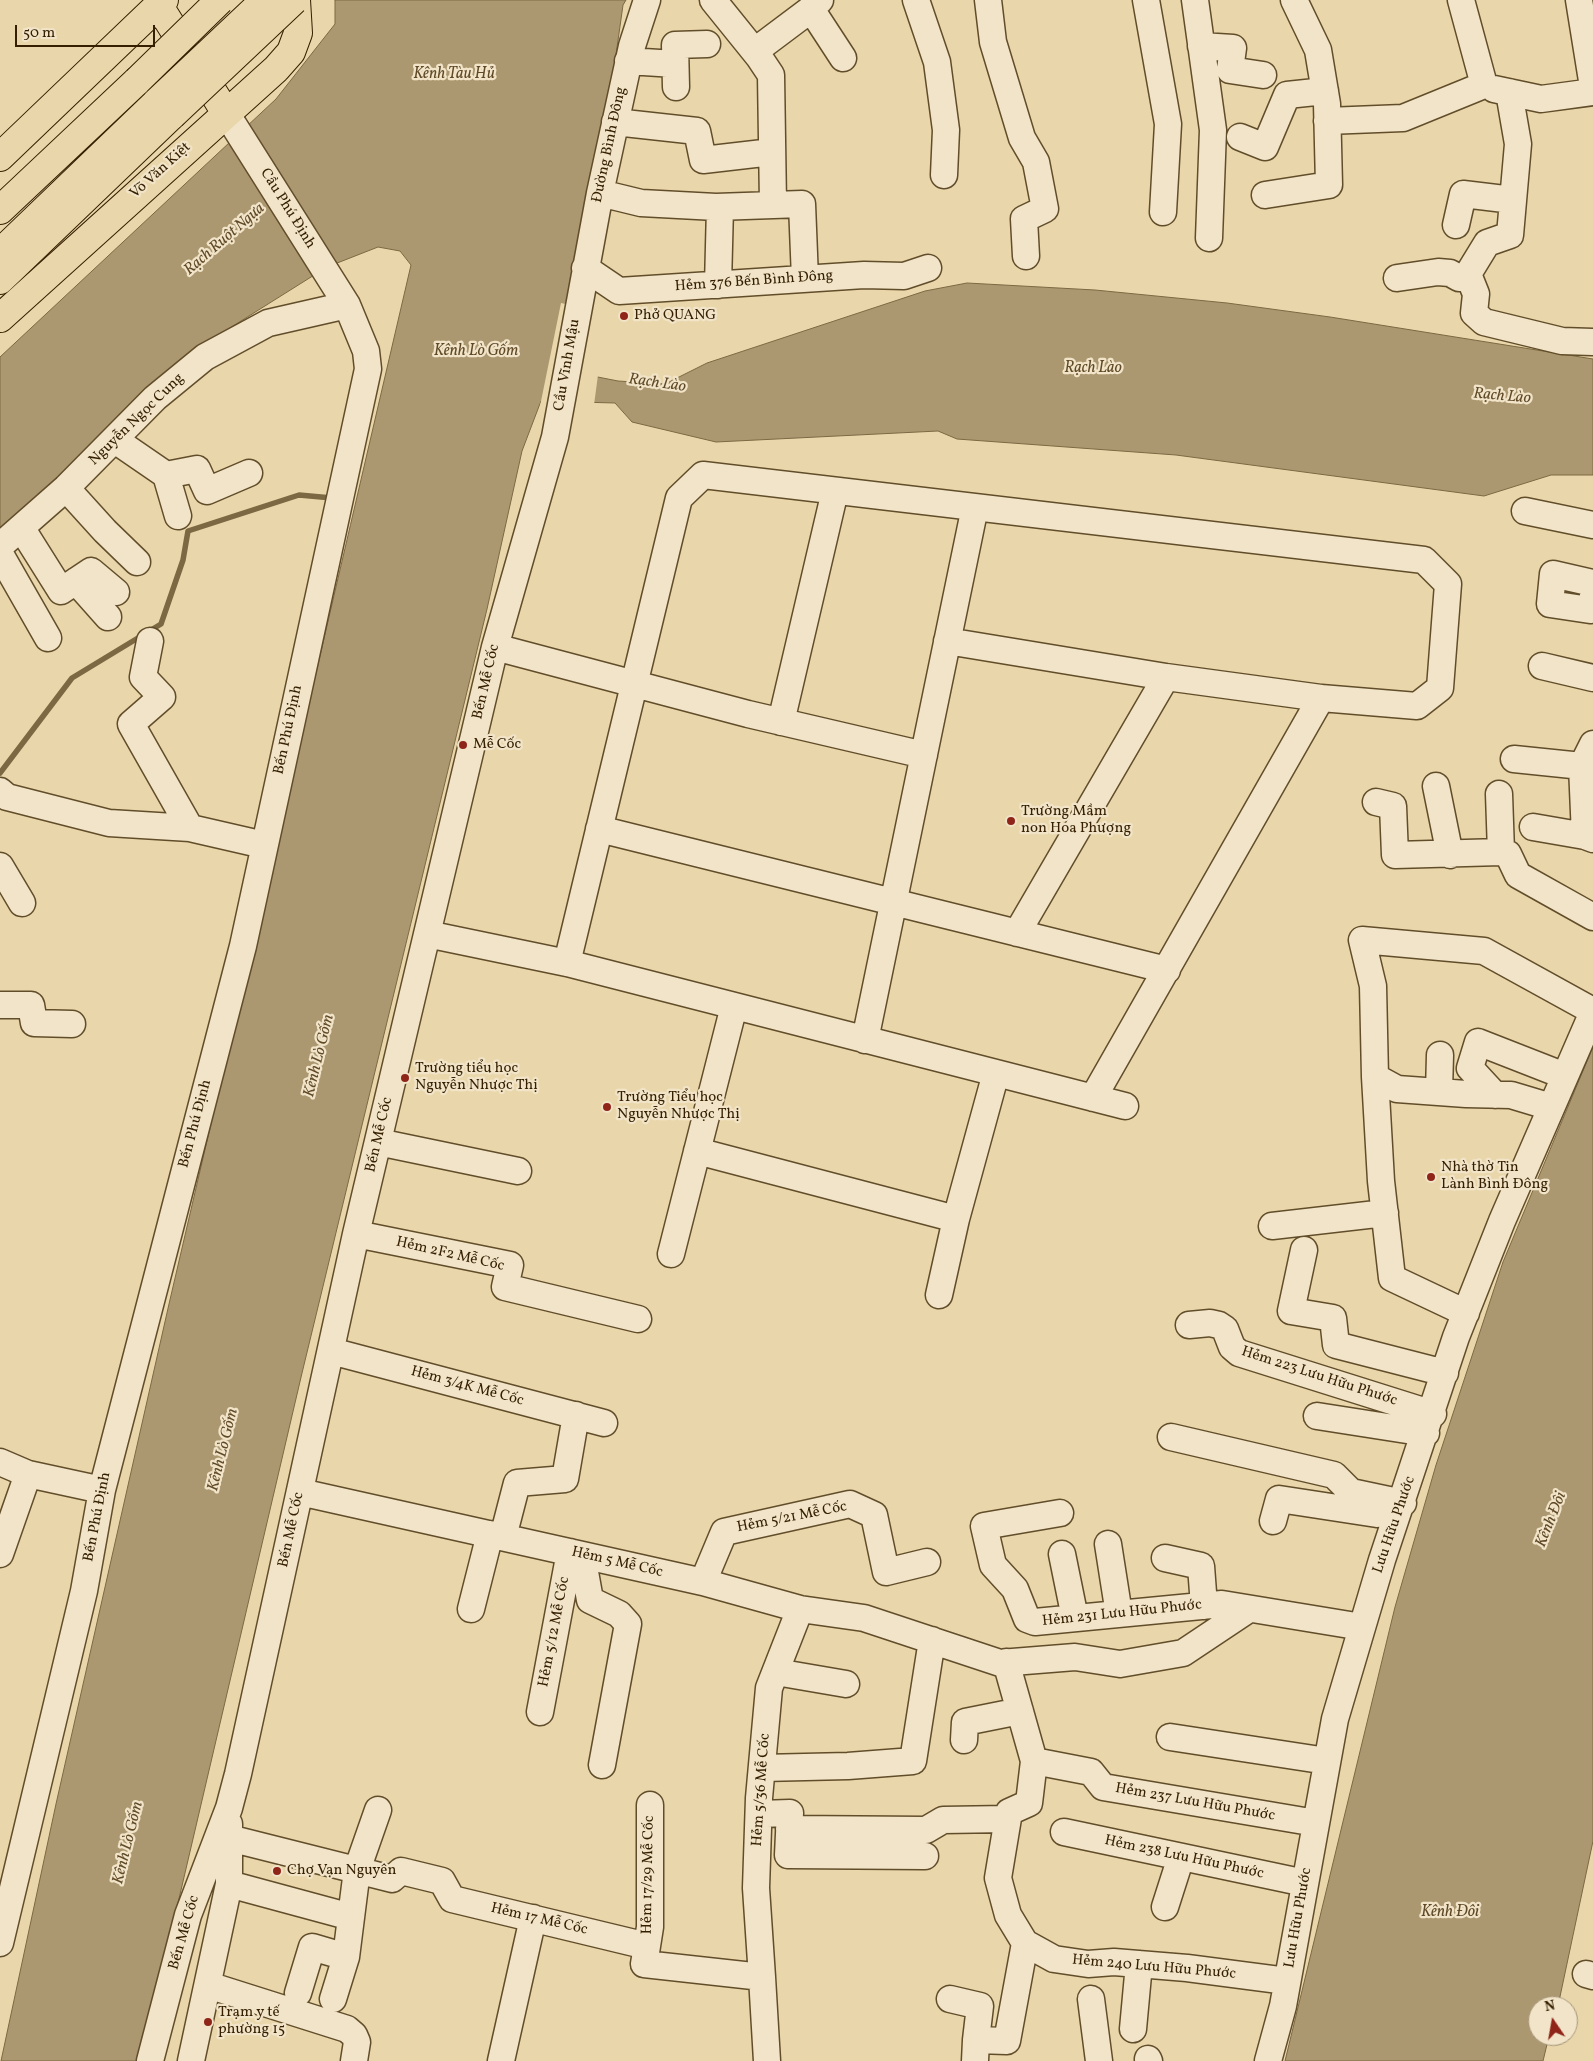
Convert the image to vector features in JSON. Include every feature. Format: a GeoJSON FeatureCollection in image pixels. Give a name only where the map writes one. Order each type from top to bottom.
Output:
{"type":"FeatureCollection","features":[{"type":"Feature","properties":{"kind":"main road"},"geometry":{"type":"LineString","coordinates":[[0,210],[220,0]]}},
{"type":"Feature","properties":{"kind":"main road"},"geometry":{"type":"LineString","coordinates":[[0,280],[265,0]]}},
{"type":"Feature","properties":{"kind":"main road"},"geometry":{"type":"LineString","coordinates":[[0,157],[162,3],[231,120]]}},
{"type":"Feature","properties":{"kind":"main road"},"geometry":{"type":"LineString","coordinates":[[0,253],[164,108],[296,4]]}},
{"type":"Feature","properties":{"kind":"main road","name":"Võ Văn Kiệt"},"geometry":{"type":"LineString","coordinates":[[0,318],[231,120],[291,52],[298,33],[296,4]]}},
{"type":"Feature","properties":{"kind":"street","name":"Đường Bình Đông"},"geometry":{"type":"LineString","coordinates":[[581,293],[628,61],[643,4],[646,0]]}},
{"type":"Feature","properties":{"kind":"street"},"geometry":{"type":"LineString","coordinates":[[713,0],[755,51],[771,75],[773,204]]}},
{"type":"Feature","properties":{"kind":"street"},"geometry":{"type":"LineString","coordinates":[[916,0],[937,62],[946,130],[944,176]]}},
{"type":"Feature","properties":{"kind":"street"},"geometry":{"type":"LineString","coordinates":[[988,0],[993,42],[1022,138],[1036,162],[1045,209],[1024,219],[1026,256]]}},
{"type":"Feature","properties":{"kind":"street"},"geometry":{"type":"LineString","coordinates":[[1146,0],[1168,124],[1163,212]]}},
{"type":"Feature","properties":{"kind":"street"},"geometry":{"type":"LineString","coordinates":[[1195,0],[1213,130],[1209,238]]}},
{"type":"Feature","properties":{"kind":"street"},"geometry":{"type":"LineString","coordinates":[[1265,195],[1329,185],[1325,91],[1318,50],[1294,0]]}},
{"type":"Feature","properties":{"kind":"street"},"geometry":{"type":"LineString","coordinates":[[1461,0],[1484,85]]}},
{"type":"Feature","properties":{"kind":"street"},"geometry":{"type":"LineString","coordinates":[[1579,0],[1589,41],[1593,87]]}},
{"type":"Feature","properties":{"kind":"street"},"geometry":{"type":"LineString","coordinates":[[755,51],[815,5],[843,58]]}},
{"type":"Feature","properties":{"kind":"street"},"geometry":{"type":"LineString","coordinates":[[628,61],[675,76],[675,45],[708,44]]}},
{"type":"Feature","properties":{"kind":"street"},"geometry":{"type":"LineString","coordinates":[[1201,46],[1233,48],[1230,70],[1263,75]]}},
{"type":"Feature","properties":{"kind":"street"},"geometry":{"type":"LineString","coordinates":[[1327,121],[1403,118],[1484,85],[1541,99],[1593,92]]}},
{"type":"Feature","properties":{"kind":"street"},"geometry":{"type":"LineString","coordinates":[[1240,137],[1265,147],[1287,95],[1325,91]]}},
{"type":"Feature","properties":{"kind":"street"},"geometry":{"type":"LineString","coordinates":[[1397,278],[1438,272],[1450,273],[1459,278],[1468,274],[1487,243],[1510,235],[1518,144],[1509,92]]}},
{"type":"Feature","properties":{"kind":"street","name":"Cầu Phú Định"},"geometry":{"type":"LineString","coordinates":[[231,120],[347,305]]}},
{"type":"Feature","properties":{"kind":"street"},"geometry":{"type":"LineString","coordinates":[[615,122],[697,131],[703,160],[772,152]]}},
{"type":"Feature","properties":{"kind":"street"},"geometry":{"type":"LineString","coordinates":[[600,193],[642,203],[720,207],[802,204],[805,279]]}},
{"type":"Feature","properties":{"kind":"street"},"geometry":{"type":"LineString","coordinates":[[1456,225],[1463,194],[1513,200]]}},
{"type":"Feature","properties":{"kind":"street"},"geometry":{"type":"LineString","coordinates":[[718,285],[720,207]]}},
{"type":"Feature","properties":{"kind":"street","name":"Hẻm 376 Bến Bình Đông"},"geometry":{"type":"LineString","coordinates":[[586,268],[620,292],[864,275],[904,276],[928,268]]}},
{"type":"Feature","properties":{"kind":"street"},"geometry":{"type":"LineString","coordinates":[[1468,274],[1476,294],[1474,313],[1484,322],[1562,341],[1593,342]]}},
{"type":"Feature","properties":{"kind":"street","name":"Cầu Vĩnh Mậu"},"geometry":{"type":"LineString","coordinates":[[555,437],[581,293]]}},
{"type":"Feature","properties":{"kind":"street","name":"Nguyễn Ngọc Cung"},"geometry":{"type":"LineString","coordinates":[[0,546],[22,529],[66,488],[155,398],[205,357],[268,323],[347,305]]}},
{"type":"Feature","properties":{"kind":"street","name":"Bến Phú Định"},"geometry":{"type":"LineString","coordinates":[[0,1943],[84,1591],[102,1490],[242,946],[351,450],[368,369],[366,351],[347,305]]}},
{"type":"Feature","properties":{"kind":"street","name":"Bến Mễ Cốc"},"geometry":{"type":"LineString","coordinates":[[150,2061],[188,1915],[230,1808],[356,1234],[495,647],[555,437]]}},
{"type":"Feature","properties":{"kind":"street"},"geometry":{"type":"LineString","coordinates":[[115,440],[166,475],[178,516]]}},
{"type":"Feature","properties":{"kind":"street"},"geometry":{"type":"LineString","coordinates":[[166,475],[197,469],[207,490],[249,473]]}},
{"type":"Feature","properties":{"kind":"street"},"geometry":{"type":"LineString","coordinates":[[567,963],[679,498],[703,475],[1424,560],[1448,584],[1440,688],[1417,706],[1320,698],[1166,677],[947,642]]}},
{"type":"Feature","properties":{"kind":"street"},"geometry":{"type":"LineString","coordinates":[[66,488],[105,531],[137,562]]}},
{"type":"Feature","properties":{"kind":"street"},"geometry":{"type":"LineString","coordinates":[[781,722],[836,491]]}},
{"type":"Feature","properties":{"kind":"street"},"geometry":{"type":"LineString","coordinates":[[865,1040],[975,507]]}},
{"type":"Feature","properties":{"kind":"street"},"geometry":{"type":"LineString","coordinates":[[1525,511],[1593,525]]}},
{"type":"Feature","properties":{"kind":"street"},"geometry":{"type":"LineString","coordinates":[[22,529],[61,591],[91,572],[116,592]]}},
{"type":"Feature","properties":{"kind":"street"},"geometry":{"type":"LineString","coordinates":[[0,554],[48,638]]}},
{"type":"Feature","properties":{"kind":"street"},"geometry":{"type":"LineString","coordinates":[[1593,583],[1552,574],[1550,604],[1590,610],[1593,596]]}},
{"type":"Feature","properties":{"kind":"street"},"geometry":{"type":"LineString","coordinates":[[76,581],[108,617]]}},
{"type":"Feature","properties":{"kind":"street"},"geometry":{"type":"LineString","coordinates":[[150,641],[143,676],[162,697],[132,724],[190,828]]}},
{"type":"Feature","properties":{"kind":"street"},"geometry":{"type":"LineString","coordinates":[[495,647],[781,722],[924,755]]}},
{"type":"Feature","properties":{"kind":"street"},"geometry":{"type":"LineString","coordinates":[[1542,666],[1593,678]]}},
{"type":"Feature","properties":{"kind":"street"},"geometry":{"type":"LineString","coordinates":[[1017,933],[1166,677]]}},
{"type":"Feature","properties":{"kind":"street"},"geometry":{"type":"LineString","coordinates":[[1093,1098],[1320,698]]}},
{"type":"Feature","properties":{"kind":"street"},"geometry":{"type":"LineString","coordinates":[[1514,759],[1587,755],[1589,838],[1533,828]]}},
{"type":"Feature","properties":{"kind":"street"},"geometry":{"type":"LineString","coordinates":[[1436,786],[1450,855]]}},
{"type":"Feature","properties":{"kind":"street"},"geometry":{"type":"LineString","coordinates":[[1499,794],[1501,852]]}},
{"type":"Feature","properties":{"kind":"street"},"geometry":{"type":"LineString","coordinates":[[2,796],[109,823],[190,828],[264,845]]}},
{"type":"Feature","properties":{"kind":"street"},"geometry":{"type":"LineString","coordinates":[[1376,802],[1393,806],[1395,856],[1501,852],[1508,854],[1518,875],[1593,917]]}},
{"type":"Feature","properties":{"kind":"street"},"geometry":{"type":"LineString","coordinates":[[599,829],[1166,970]]}},
{"type":"Feature","properties":{"kind":"street"},"geometry":{"type":"LineString","coordinates":[[0,866],[22,903]]}},
{"type":"Feature","properties":{"kind":"street"},"geometry":{"type":"LineString","coordinates":[[427,934],[567,963],[1125,1106]]}},
{"type":"Feature","properties":{"kind":"street"},"geometry":{"type":"LineString","coordinates":[[1466,1313],[1392,1278],[1375,1077],[1373,986],[1362,940],[1484,951],[1593,1011]]}},
{"type":"Feature","properties":{"kind":"street"},"geometry":{"type":"LineString","coordinates":[[0,1005],[31,1005],[34,1024],[72,1024]]}},
{"type":"Feature","properties":{"kind":"street"},"geometry":{"type":"LineString","coordinates":[[671,1254],[734,1006]]}},
{"type":"Feature","properties":{"kind":"street","name":"Lưu Hữu Phước"},"geometry":{"type":"LineString","coordinates":[[1268,2061],[1287,1981],[1335,1719],[1362,1627],[1466,1313],[1551,1107],[1593,1011]]}},
{"type":"Feature","properties":{"kind":"street"},"geometry":{"type":"LineString","coordinates":[[1495,1095],[1470,1068],[1478,1042],[1565,1076]]}},
{"type":"Feature","properties":{"kind":"street"},"geometry":{"type":"LineString","coordinates":[[1438,1092],[1440,1055]]}},
{"type":"Feature","properties":{"kind":"street"},"geometry":{"type":"LineString","coordinates":[[939,1295],[956,1219],[996,1073]]}},
{"type":"Feature","properties":{"kind":"street"},"geometry":{"type":"LineString","coordinates":[[1375,1077],[1397,1089],[1511,1095],[1551,1107]]}},
{"type":"Feature","properties":{"kind":"street"},"geometry":{"type":"LineString","coordinates":[[378,1142],[518,1171]]}},
{"type":"Feature","properties":{"kind":"street"},"geometry":{"type":"LineString","coordinates":[[697,1151],[956,1219]]}},
{"type":"Feature","properties":{"kind":"street"},"geometry":{"type":"LineString","coordinates":[[1272,1226],[1385,1213]]}},
{"type":"Feature","properties":{"kind":"street","name":"Hẻm 2F2 Mễ Cốc"},"geometry":{"type":"LineString","coordinates":[[356,1234],[510,1266],[506,1287],[638,1319]]}},
{"type":"Feature","properties":{"kind":"street"},"geometry":{"type":"LineString","coordinates":[[1304,1250],[1291,1310],[1333,1318],[1336,1345],[1445,1373]]}},
{"type":"Feature","properties":{"kind":"street","name":"Hẻm 223 Lưu Hữu Phước"},"geometry":{"type":"LineString","coordinates":[[1190,1325],[1210,1323],[1219,1325],[1225,1330],[1232,1347],[1239,1352],[1429,1423]]}},
{"type":"Feature","properties":{"kind":"street","name":"Hẻm 3/4K Mễ Cốc"},"geometry":{"type":"LineString","coordinates":[[331,1351],[604,1423]]}},
{"type":"Feature","properties":{"kind":"street"},"geometry":{"type":"LineString","coordinates":[[471,1609],[496,1536],[517,1483],[566,1479],[576,1415]]}},
{"type":"Feature","properties":{"kind":"street"},"geometry":{"type":"LineString","coordinates":[[1317,1416],[1429,1423]]}},
{"type":"Feature","properties":{"kind":"street"},"geometry":{"type":"LineString","coordinates":[[1171,1437],[1334,1476],[1351,1492],[1400,1510]]}},
{"type":"Feature","properties":{"kind":"street"},"geometry":{"type":"LineString","coordinates":[[0,1462],[28,1474],[102,1490]]}},
{"type":"Feature","properties":{"kind":"street"},"geometry":{"type":"LineString","coordinates":[[0,1554],[28,1474]]}},
{"type":"Feature","properties":{"kind":"street","name":"Hẻm 5 Mễ Cốc"},"geometry":{"type":"LineString","coordinates":[[300,1492],[703,1582],[800,1609],[864,1618],[932,1640]]}},
{"type":"Feature","properties":{"kind":"street"},"geometry":{"type":"LineString","coordinates":[[1273,1521],[1279,1499],[1400,1510]]}},
{"type":"Feature","properties":{"kind":"street","name":"Hẻm 5/21 Mễ Cốc"},"geometry":{"type":"LineString","coordinates":[[703,1582],[724,1532],[850,1504],[874,1515],[886,1572],[927,1562]]}},
{"type":"Feature","properties":{"kind":"street","name":"Hẻm 231 Lưu Hữu Phước"},"geometry":{"type":"LineString","coordinates":[[1060,1513],[984,1526],[993,1565],[1015,1589],[1027,1619],[1035,1622],[1222,1604],[1362,1627]]}},
{"type":"Feature","properties":{"kind":"street"},"geometry":{"type":"LineString","coordinates":[[1108,1544],[1119,1614]]}},
{"type":"Feature","properties":{"kind":"street"},"geometry":{"type":"LineString","coordinates":[[576,1554],[590,1600],[619,1614],[628,1624],[602,1765]]}},
{"type":"Feature","properties":{"kind":"street","name":"Hẻm 5/12 Mễ Cốc"},"geometry":{"type":"LineString","coordinates":[[540,1712],[576,1554]]}},
{"type":"Feature","properties":{"kind":"street"},"geometry":{"type":"LineString","coordinates":[[1062,1554],[1075,1618]]}},
{"type":"Feature","properties":{"kind":"street"},"geometry":{"type":"LineString","coordinates":[[1166,1558],[1201,1566],[1204,1606]]}},
{"type":"Feature","properties":{"kind":"street","name":"Hẻm 5/36 Mễ Cốc"},"geometry":{"type":"LineString","coordinates":[[762,1977],[756,1888],[759,1814],[769,1688],[800,1609]]}},
{"type":"Feature","properties":{"kind":"street","name":"Hẻm 231 Lưu Hữu Phước"},"geometry":{"type":"LineString","coordinates":[[932,1640],[1000,1663],[1075,1657],[1120,1664],[1183,1653],[1249,1609]]}},
{"type":"Feature","properties":{"kind":"street"},"geometry":{"type":"LineString","coordinates":[[762,1768],[848,1766],[913,1761],[932,1640]]}},
{"type":"Feature","properties":{"kind":"street"},"geometry":{"type":"LineString","coordinates":[[950,1999],[980,2006],[976,2051],[1007,2041],[1025,1943],[1008,1915],[998,1878],[1009,1812],[1029,1803],[1034,1761],[1006,1662]]}},
{"type":"Feature","properties":{"kind":"street"},"geometry":{"type":"LineString","coordinates":[[776,1672],[846,1684]]}},
{"type":"Feature","properties":{"kind":"street"},"geometry":{"type":"LineString","coordinates":[[964,1740],[965,1722],[1020,1711]]}},
{"type":"Feature","properties":{"kind":"street"},"geometry":{"type":"LineString","coordinates":[[1170,1737],[1327,1761]]}},
{"type":"Feature","properties":{"kind":"street","name":"Hẻm 237 Lưu Hữu Phước"},"geometry":{"type":"LineString","coordinates":[[1034,1761],[1091,1772],[1103,1786],[1316,1823]]}},
{"type":"Feature","properties":{"kind":"street","name":"Hẻm 17/29 Mễ Cốc"},"geometry":{"type":"LineString","coordinates":[[647,1946],[650,1927],[650,1805]]}},
{"type":"Feature","properties":{"kind":"street","name":"Bến Mễ Cốc"},"geometry":{"type":"LineString","coordinates":[[191,2061],[229,1884],[230,1808]]}},
{"type":"Feature","properties":{"kind":"street"},"geometry":{"type":"LineString","coordinates":[[333,1999],[346,1957],[357,1870],[378,1810]]}},
{"type":"Feature","properties":{"kind":"street"},"geometry":{"type":"LineString","coordinates":[[759,1814],[790,1813],[788,1855],[925,1856]]}},
{"type":"Feature","properties":{"kind":"street"},"geometry":{"type":"LineString","coordinates":[[789,1829],[926,1830],[943,1820],[1007,1820]]}},
{"type":"Feature","properties":{"kind":"street","name":"Hẻm 238 Lưu Hữu Phước"},"geometry":{"type":"LineString","coordinates":[[1064,1832],[1305,1884]]}},
{"type":"Feature","properties":{"kind":"street","name":"Hẻm 17 Mễ Cốc"},"geometry":{"type":"LineString","coordinates":[[229,1838],[392,1879],[401,1871],[442,1881],[452,1899],[647,1946]]}},
{"type":"Feature","properties":{"kind":"street"},"geometry":{"type":"LineString","coordinates":[[1165,1907],[1181,1857]]}},
{"type":"Feature","properties":{"kind":"street"},"geometry":{"type":"LineString","coordinates":[[229,1884],[351,1917]]}},
{"type":"Feature","properties":{"kind":"street"},"geometry":{"type":"LineString","coordinates":[[188,1915],[222,1922]]}},
{"type":"Feature","properties":{"kind":"street"},"geometry":{"type":"LineString","coordinates":[[501,2061],[533,1918]]}},
{"type":"Feature","properties":{"kind":"street","name":"Hẻm 240 Lưu Hữu Phước"},"geometry":{"type":"LineString","coordinates":[[1025,1943],[1054,1959],[1088,1964],[1114,1962],[1139,1964],[1287,1981]]}},
{"type":"Feature","properties":{"kind":"street"},"geometry":{"type":"LineString","coordinates":[[647,1946],[644,1964],[762,1977],[767,2061]]}},
{"type":"Feature","properties":{"kind":"street"},"geometry":{"type":"LineString","coordinates":[[298,1993],[312,1947],[346,1957]]}},
{"type":"Feature","properties":{"kind":"street"},"geometry":{"type":"LineString","coordinates":[[1133,2029],[1139,1964]]}},
{"type":"Feature","properties":{"kind":"street"},"geometry":{"type":"LineString","coordinates":[[208,1985],[347,2029],[354,2034],[357,2042],[354,2061]]}},
{"type":"Feature","properties":{"kind":"street"},"geometry":{"type":"LineString","coordinates":[[1091,1999],[1099,2061]]}},
{"type":"Feature","properties":{"kind":"water"},"geometry":{"type":"Polygon","coordinates":[[[335,0],[626,0],[623,5],[601,161],[557,369],[618,381],[665,384],[707,363],[925,291],[967,283],[1095,290],[1227,303],[1330,317],[1593,359],[1593,475],[1551,475],[1484,496],[1176,455],[957,439],[938,431],[716,442],[632,422],[615,403],[541,401],[522,451],[487,609],[302,1373],[141,2061],[1,2061],[56,1804],[169,1304],[411,265],[400,251],[378,247],[327,267],[198,348],[0,537],[0,357],[276,99],[335,24],[335,0]]]}},
{"type":"Feature","properties":{"kind":"water","name":"Kênh Đôi"},"geometry":{"type":"Polygon","coordinates":[[[1593,1047],[1593,1841],[1560,1996],[1528,1996],[1528,2046],[1547,2046],[1543,2061],[1285,2061],[1395,1607],[1436,1465],[1503,1262],[1593,1047]]]}},
{"type":"Feature","properties":{"kind":"pier"},"geometry":{"type":"Polygon","coordinates":[[[561,303],[570,305],[559,367],[598,375],[594,405],[543,404],[538,416],[561,303]]]}},
{"type":"Feature","properties":{"kind":"waterway"},"geometry":{"type":"LineString","coordinates":[[0,773],[72,678],[161,624],[183,560],[188,531],[299,495],[332,498]]}},
{"type":"Feature","properties":{"kind":"place","name":"Phở QUANG"},"geometry":{"type":"Point","coordinates":[624,316]}},
{"type":"Feature","properties":{"kind":"place","name":"Mễ Cốc"},"geometry":{"type":"Point","coordinates":[463,745]}},
{"type":"Feature","properties":{"kind":"place","name":"Trường Mầm non Hoa Phượng"},"geometry":{"type":"Point","coordinates":[1011,821]}},
{"type":"Feature","properties":{"kind":"place","name":"Trường tiểu học Nguyễn Nhược Thị"},"geometry":{"type":"Point","coordinates":[405,1078]}},
{"type":"Feature","properties":{"kind":"place","name":"Trường Tiểu học Nguyễn Nhược Thị"},"geometry":{"type":"Point","coordinates":[607,1107]}},
{"type":"Feature","properties":{"kind":"place","name":"Nhà thờ Tin Lành Bình Đông"},"geometry":{"type":"Point","coordinates":[1431,1177]}},
{"type":"Feature","properties":{"kind":"place","name":"Chợ Vạn Nguyên"},"geometry":{"type":"Point","coordinates":[277,1871]}},
{"type":"Feature","properties":{"kind":"place","name":"Trạm y tế phường 15"},"geometry":{"type":"Point","coordinates":[208,2022]}},
{"type":"Feature","properties":{"kind":"water label","name":"Kênh Tàu Hủ"},"geometry":{"type":"Point","coordinates":[454,75]}},
{"type":"Feature","properties":{"kind":"water label","name":"Rạch Ruột Ngựa"},"geometry":{"type":"Point","coordinates":[225,240]}},
{"type":"Feature","properties":{"kind":"water label","name":"Kênh Lò Gốm"},"geometry":{"type":"Point","coordinates":[476,352]}},
{"type":"Feature","properties":{"kind":"water label","name":"Rạch Lào"},"geometry":{"type":"Point","coordinates":[1093,369]}},
{"type":"Feature","properties":{"kind":"water label","name":"Rạch Lào"},"geometry":{"type":"Point","coordinates":[657,384]}},
{"type":"Feature","properties":{"kind":"water label","name":"Rạch Lào"},"geometry":{"type":"Point","coordinates":[1502,397]}},
{"type":"Feature","properties":{"kind":"water label","name":"Kênh Lò Gốm"},"geometry":{"type":"Point","coordinates":[320,1056]}},
{"type":"Feature","properties":{"kind":"water label","name":"Kênh Lò Gốm"},"geometry":{"type":"Point","coordinates":[224,1450]}},
{"type":"Feature","properties":{"kind":"water label","name":"Kênh Lò Gốm"},"geometry":{"type":"Point","coordinates":[129,1843]}}]}
